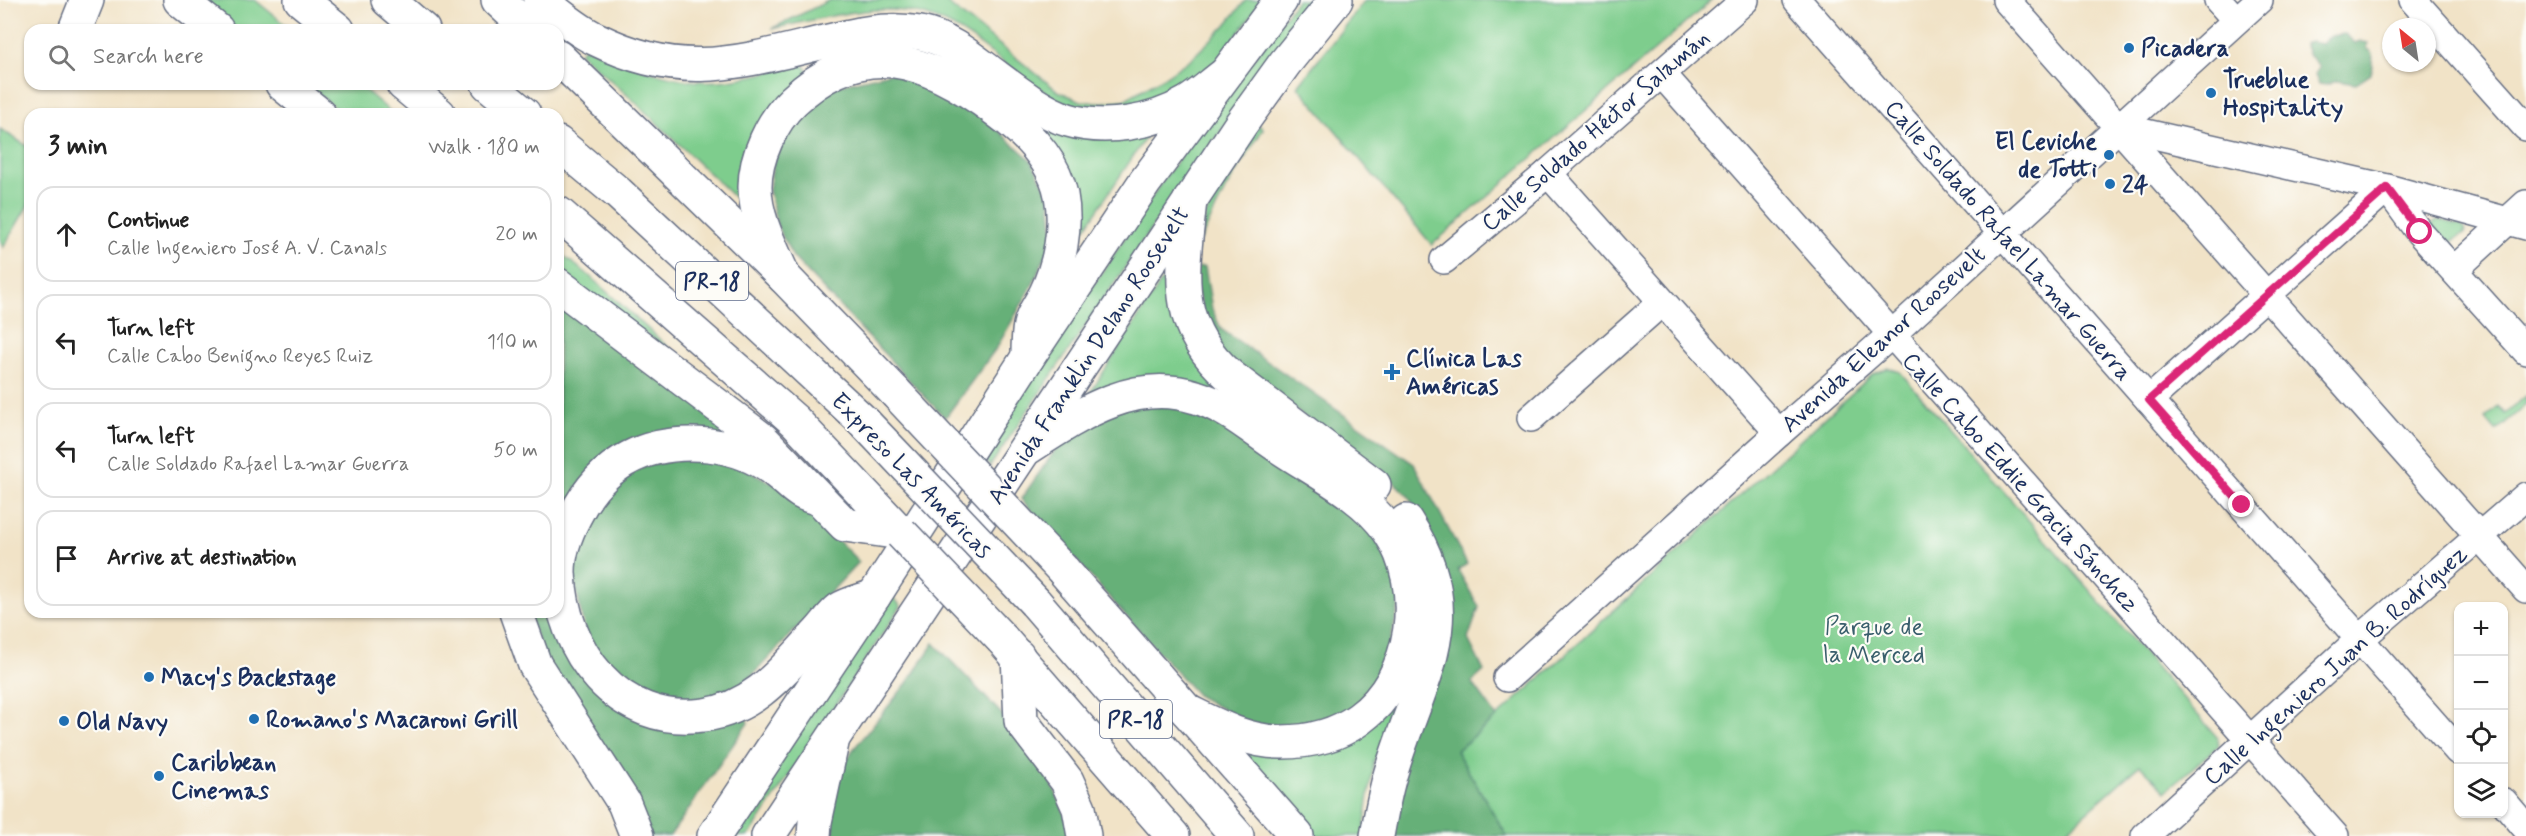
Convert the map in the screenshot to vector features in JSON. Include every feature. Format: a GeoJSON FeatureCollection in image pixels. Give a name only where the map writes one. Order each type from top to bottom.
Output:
{"type":"FeatureCollection","features":[{"type":"Feature","properties":{"kind":"main road"},"geometry":{"type":"LineString","coordinates":[[77,24],[87,0]]}},
{"type":"Feature","properties":{"kind":"main road"},"geometry":{"type":"LineString","coordinates":[[180,0],[210,24]]}},
{"type":"Feature","properties":{"kind":"main road"},"geometry":{"type":"LineString","coordinates":[[388,0],[416,24]]}},
{"type":"Feature","properties":{"kind":"main road"},"geometry":{"type":"LineString","coordinates":[[498,0],[524,24]]}},
{"type":"Feature","properties":{"kind":"main road"},"geometry":{"type":"LineString","coordinates":[[540,0],[594,39],[645,60],[697,67],[746,61],[881,30],[920,33],[952,46],[1052,114],[1067,120],[1094,124],[1128,123],[1155,118],[1187,103],[1223,76]]}},
{"type":"Feature","properties":{"kind":"main road","name":"Avenida Franklin Delano Roosevelt"},"geometry":{"type":"LineString","coordinates":[[714,836],[1145,182],[1281,0]]}},
{"type":"Feature","properties":{"kind":"main road","name":"Avenida Franklin Delano Roosevelt"},"geometry":{"type":"LineString","coordinates":[[768,836],[1029,447],[1190,200],[1273,81],[1336,0]]}},
{"type":"Feature","properties":{"kind":"main road"},"geometry":{"type":"LineString","coordinates":[[304,2],[331,24]]}},
{"type":"Feature","properties":{"kind":"main road"},"geometry":{"type":"LineString","coordinates":[[784,278],[762,223],[755,187],[757,167],[776,122],[800,94],[816,82],[846,66],[887,61],[924,66],[979,97],[1020,128],[1046,160],[1059,188],[1063,209],[1058,261],[1055,275],[1030,323],[1028,357]]}},
{"type":"Feature","properties":{"kind":"main road"},"geometry":{"type":"LineString","coordinates":[[564,63],[784,278],[896,393],[1063,570],[1297,836]]}},
{"type":"Feature","properties":{"kind":"main road"},"geometry":{"type":"LineString","coordinates":[[289,90],[312,108]]}},
{"type":"Feature","properties":{"kind":"main road"},"geometry":{"type":"LineString","coordinates":[[410,90],[432,108]]}},
{"type":"Feature","properties":{"kind":"main road"},"geometry":{"type":"LineString","coordinates":[[495,90],[517,108]]}},
{"type":"Feature","properties":{"kind":"main road","name":"Expreso Las Américas"},"geometry":{"type":"LineString","coordinates":[[564,148],[618,193],[864,422],[1035,602],[1237,836]]}},
{"type":"Feature","properties":{"kind":"main road"},"geometry":{"type":"LineString","coordinates":[[1190,200],[1182,281],[1190,322],[1200,344],[1211,360],[1230,376],[1388,497],[1396,505],[1418,539],[1431,568],[1437,595],[1432,656],[1391,769],[1377,836]]}},
{"type":"Feature","properties":{"kind":"main road","name":"Expreso Las Américas"},"geometry":{"type":"LineString","coordinates":[[564,218],[795,421],[1010,648],[1173,836]]}},
{"type":"Feature","properties":{"kind":"main road"},"geometry":{"type":"LineString","coordinates":[[564,290],[763,440],[809,493]]}},
{"type":"Feature","properties":{"kind":"main road"},"geometry":{"type":"LineString","coordinates":[[1029,447],[1083,413],[1128,394],[1159,391],[1197,397],[1224,410],[1353,496],[1379,519],[1393,538],[1403,558],[1411,590],[1412,610],[1409,634],[1394,677],[1385,691],[1360,718],[1323,737],[1280,742],[1249,739],[1188,711]]}},
{"type":"Feature","properties":{"kind":"main road"},"geometry":{"type":"LineString","coordinates":[[564,541],[569,526],[587,494],[602,476],[616,465],[650,450],[682,444],[731,448],[751,454],[809,493],[845,525],[901,533]]}},
{"type":"Feature","properties":{"kind":"main road"},"geometry":{"type":"LineString","coordinates":[[564,604],[570,630],[585,660],[617,694],[637,705],[655,711],[687,716],[713,713],[743,704],[772,681],[841,609],[874,596]]}},
{"type":"Feature","properties":{"kind":"main road"},"geometry":{"type":"LineString","coordinates":[[518,618],[535,665],[624,803],[637,836]]}},
{"type":"Feature","properties":{"kind":"main road"},"geometry":{"type":"LineString","coordinates":[[1010,648],[1021,721],[1066,781],[1079,808],[1084,836]]}},
{"type":"Feature","properties":{"kind":"main road"},"geometry":{"type":"LineString","coordinates":[[814,836],[832,743]]}},
{"type":"Feature","properties":{"kind":"street","name":"Calle Soldado Héctor Salamán"},"geometry":{"type":"LineString","coordinates":[[1444,260],[1548,173],[1745,0]]}},
{"type":"Feature","properties":{"kind":"street","name":"Calle Soldado Rafael Lamar Guerra"},"geometry":{"type":"LineString","coordinates":[[1797,0],[2454,746]]}},
{"type":"Feature","properties":{"kind":"street"},"geometry":{"type":"LineString","coordinates":[[2006,0],[2526,589]]}},
{"type":"Feature","properties":{"kind":"street"},"geometry":{"type":"LineString","coordinates":[[2218,0],[2236,21]]}},
{"type":"Feature","properties":{"kind":"street","name":"Avenida Eleanor Roosevelt"},"geometry":{"type":"LineString","coordinates":[[1507,678],[1892,334],[2259,0]]}},
{"type":"Feature","properties":{"kind":"street"},"geometry":{"type":"LineString","coordinates":[[2413,0],[2526,127]]}},
{"type":"Feature","properties":{"kind":"street","name":"Calle Cabo Eddie Gracia Sánchez"},"geometry":{"type":"LineString","coordinates":[[1662,74],[2335,836]]}},
{"type":"Feature","properties":{"kind":"street"},"geometry":{"type":"LineString","coordinates":[[2119,127],[2387,188],[2516,223]]}},
{"type":"Feature","properties":{"kind":"street"},"geometry":{"type":"LineString","coordinates":[[1548,173],[1779,433]]}},
{"type":"Feature","properties":{"kind":"street"},"geometry":{"type":"LineString","coordinates":[[2387,188],[2420,232],[2526,351]]}},
{"type":"Feature","properties":{"kind":"street"},"geometry":{"type":"LineString","coordinates":[[2149,400],[2387,188]]}},
{"type":"Feature","properties":{"kind":"street"},"geometry":{"type":"LineString","coordinates":[[2454,270],[2516,223],[2526,204]]}},
{"type":"Feature","properties":{"kind":"street"},"geometry":{"type":"LineString","coordinates":[[1531,418],[1662,302]]}},
{"type":"Feature","properties":{"kind":"street","name":"Calle Ingeniero Juan B. Rodríguez"},"geometry":{"type":"LineString","coordinates":[[2145,836],[2360,639],[2526,496]]}},
{"type":"Feature","properties":{"kind":"street"},"geometry":{"type":"LineString","coordinates":[[2508,807],[2526,828]]}},
{"type":"Feature","properties":{"kind":"green space"},"geometry":{"type":"Polygon","coordinates":[[[202,0],[255,0],[285,24],[231,24],[202,0]]]}},
{"type":"Feature","properties":{"kind":"green space"},"geometry":{"type":"Polygon","coordinates":[[[830,0],[943,0],[1058,91],[1081,101],[1096,103],[1124,100],[1166,76],[1192,58],[1225,26],[1246,0],[1263,0],[1209,69],[1185,88],[1152,103],[1116,109],[1097,109],[1054,98],[969,37],[928,16],[909,12],[869,10],[771,29],[830,0]]]}},
{"type":"Feature","properties":{"kind":"green space"},"geometry":{"type":"Polygon","coordinates":[[[1297,0],[1318,0],[1181,185],[990,466],[980,456],[1168,173],[1297,0]]]}},
{"type":"Feature","properties":{"kind":"green space"},"geometry":{"type":"Polygon","coordinates":[[[1365,0],[1712,0],[1432,245],[1298,86],[1365,0]]]}},
{"type":"Feature","properties":{"kind":"green space"},"geometry":{"type":"Polygon","coordinates":[[[2345,34],[2355,43],[2360,41],[2368,43],[2367,48],[2373,53],[2371,74],[2356,84],[2337,81],[2326,85],[2319,84],[2315,74],[2319,66],[2309,55],[2304,44],[2309,42],[2322,44],[2330,36],[2345,34]]]}},
{"type":"Feature","properties":{"kind":"green space"},"geometry":{"type":"Polygon","coordinates":[[[584,47],[652,72],[694,81],[735,79],[802,62],[808,72],[740,203],[634,101],[580,53],[584,47]]]}},
{"type":"Feature","properties":{"kind":"green space"},"geometry":{"type":"Polygon","coordinates":[[[898,71],[965,101],[1031,160],[1050,197],[1054,237],[1031,288],[997,347],[945,418],[793,257],[777,226],[769,190],[773,163],[796,117],[835,86],[898,71]]]}},
{"type":"Feature","properties":{"kind":"green space"},"geometry":{"type":"Polygon","coordinates":[[[313,90],[365,90],[386,108],[336,108],[313,90]]]}},
{"type":"Feature","properties":{"kind":"green space"},"geometry":{"type":"Polygon","coordinates":[[[1033,113],[1156,122],[1069,253],[1033,113]]]}},
{"type":"Feature","properties":{"kind":"green space"},"geometry":{"type":"Polygon","coordinates":[[[1259,125],[1263,129],[1226,188],[1200,241],[1203,225],[1215,195],[1259,125]]]}},
{"type":"Feature","properties":{"kind":"green space"},"geometry":{"type":"Polygon","coordinates":[[[0,129],[24,144],[24,212],[3,248],[0,238],[0,129]]]}},
{"type":"Feature","properties":{"kind":"green space"},"geometry":{"type":"Polygon","coordinates":[[[2440,220],[2460,225],[2465,229],[2464,234],[2451,242],[2437,233],[2431,225],[2434,221],[2440,220]]]}},
{"type":"Feature","properties":{"kind":"green space"},"geometry":{"type":"Polygon","coordinates":[[[564,256],[585,272],[678,356],[564,278],[564,256]]]}},
{"type":"Feature","properties":{"kind":"green space"},"geometry":{"type":"Polygon","coordinates":[[[1175,260],[1234,397],[1408,687],[1374,761],[1365,836],[1313,836],[1241,749],[1090,393],[1175,260]]]}},
{"type":"Feature","properties":{"kind":"green space"},"geometry":{"type":"Polygon","coordinates":[[[1205,267],[1212,309],[1221,329],[1414,464],[1467,564],[1458,570],[1479,607],[1468,639],[1484,671],[1472,682],[1497,717],[1456,751],[1507,836],[1389,836],[1427,527],[1409,497],[1385,473],[1216,355],[1190,268],[1205,267]]]}},
{"type":"Feature","properties":{"kind":"green space"},"geometry":{"type":"Polygon","coordinates":[[[564,298],[754,441],[687,431],[564,517],[564,298]]]}},
{"type":"Feature","properties":{"kind":"green space","name":"Parque de la Merced"},"geometry":{"type":"Polygon","coordinates":[[[1888,368],[1900,372],[2217,737],[2219,745],[2166,791],[2140,765],[2060,836],[1507,836],[1456,751],[1497,717],[1873,374],[1888,368]]]}},
{"type":"Feature","properties":{"kind":"green space"},"geometry":{"type":"Polygon","coordinates":[[[2526,396],[2526,405],[2496,431],[2485,418],[2498,406],[2505,414],[2526,396]]]}},
{"type":"Feature","properties":{"kind":"green space"},"geometry":{"type":"Polygon","coordinates":[[[1125,405],[1182,406],[1273,452],[1372,531],[1402,592],[1382,677],[1353,708],[1313,727],[1259,729],[1198,696],[1021,499],[1058,446],[1125,405]]]}},
{"type":"Feature","properties":{"kind":"green space"},"geometry":{"type":"Polygon","coordinates":[[[714,453],[792,493],[859,562],[748,680],[713,701],[679,703],[624,685],[587,643],[571,563],[606,489],[644,466],[714,453]]]}},
{"type":"Feature","properties":{"kind":"green space"},"geometry":{"type":"Polygon","coordinates":[[[890,594],[901,606],[749,836],[729,836],[890,594]]]}},
{"type":"Feature","properties":{"kind":"green space"},"geometry":{"type":"Polygon","coordinates":[[[529,618],[557,618],[594,684],[744,712],[748,723],[670,836],[648,836],[546,662],[529,618]]]}},
{"type":"Feature","properties":{"kind":"green space"},"geometry":{"type":"Polygon","coordinates":[[[934,643],[1039,753],[1074,836],[820,836],[828,798],[852,751],[907,683],[934,643]]]}},
{"type":"Feature","properties":{"kind":"place","name":"Picadera"},"geometry":{"type":"Point","coordinates":[2129,48]}},
{"type":"Feature","properties":{"kind":"place","name":"Trueblue Hospitality"},"geometry":{"type":"Point","coordinates":[2211,93]}},
{"type":"Feature","properties":{"kind":"place","name":"El Ceviche de Totti"},"geometry":{"type":"Point","coordinates":[2109,155]}},
{"type":"Feature","properties":{"kind":"place","name":"24"},"geometry":{"type":"Point","coordinates":[2110,184]}},
{"type":"Feature","properties":{"kind":"place","name":"Clínica Las Américas"},"geometry":{"type":"Point","coordinates":[1392,372]}},
{"type":"Feature","properties":{"kind":"place","name":"Macy's Backstage"},"geometry":{"type":"Point","coordinates":[149,677]}},
{"type":"Feature","properties":{"kind":"place","name":"Romano's Macaroni Grill"},"geometry":{"type":"Point","coordinates":[254,719]}},
{"type":"Feature","properties":{"kind":"place","name":"Old Navy"},"geometry":{"type":"Point","coordinates":[64,721]}},
{"type":"Feature","properties":{"kind":"place","name":"Caribbean Cinemas"},"geometry":{"type":"Point","coordinates":[159,776]}},
{"type":"Feature","properties":{"kind":"route"},"geometry":{"type":"LineString","coordinates":[[2242,505],[2149,400],[2387,188],[2420,232]]}}]}
